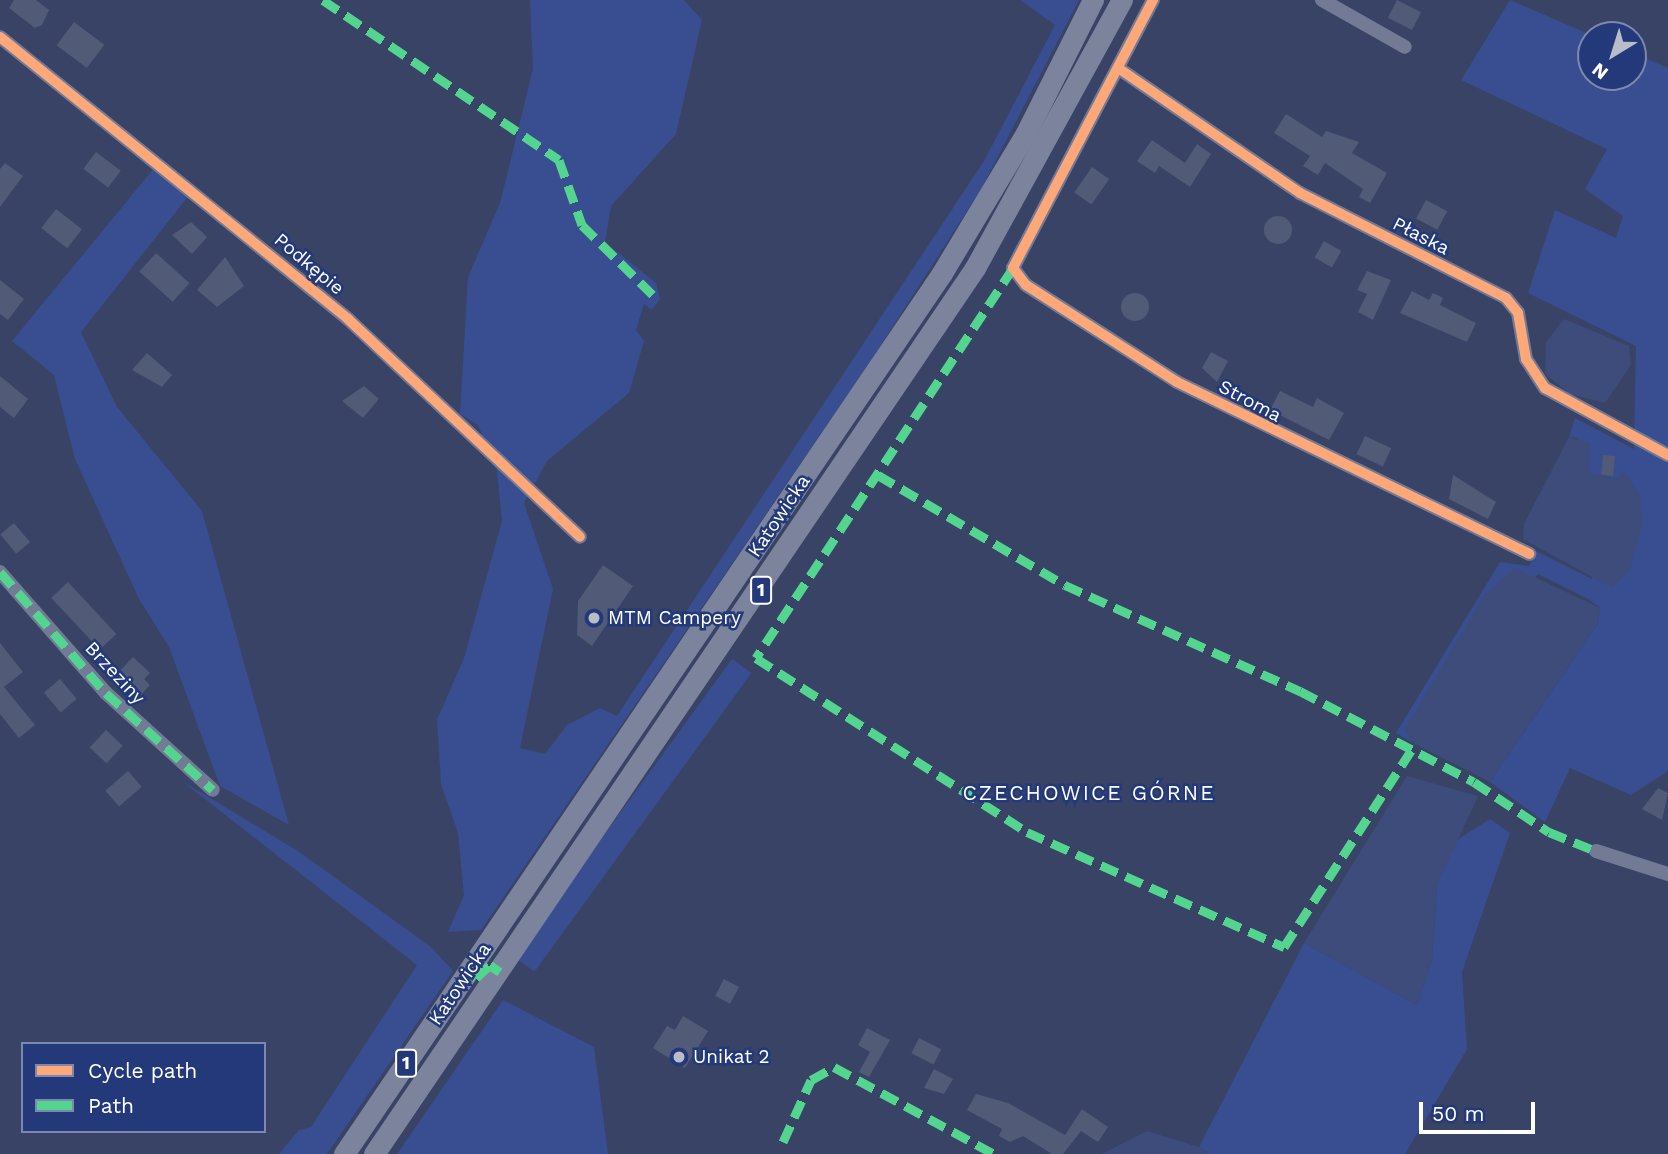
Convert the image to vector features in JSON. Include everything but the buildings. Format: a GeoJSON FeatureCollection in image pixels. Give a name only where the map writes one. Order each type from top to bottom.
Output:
{"type":"FeatureCollection","features":[{"type":"Feature","properties":{"kind":"main road","name":"Katowicka"},"geometry":{"type":"LineString","coordinates":[[344,1154],[942,274],[1026,133],[1093,0]]}},
{"type":"Feature","properties":{"kind":"main road","name":"Katowicka"},"geometry":{"type":"LineString","coordinates":[[374,1154],[975,268],[1122,0]]}},
{"type":"Feature","properties":{"kind":"street"},"geometry":{"type":"LineString","coordinates":[[1121,70],[1153,0]]}},
{"type":"Feature","properties":{"kind":"street"},"geometry":{"type":"LineString","coordinates":[[1322,0],[1405,47]]}},
{"type":"Feature","properties":{"kind":"street","name":"Podkępie"},"geometry":{"type":"LineString","coordinates":[[0,37],[348,319],[580,537]]}},
{"type":"Feature","properties":{"kind":"street","name":"Stroma"},"geometry":{"type":"LineString","coordinates":[[1121,70],[1013,268],[1026,285],[1177,382],[1529,554]]}},
{"type":"Feature","properties":{"kind":"street","name":"Płaska"},"geometry":{"type":"LineString","coordinates":[[1121,70],[1300,193],[1506,298],[1518,313],[1526,359],[1545,388],[1668,455]]}},
{"type":"Feature","properties":{"kind":"street","name":"Brzeziny"},"geometry":{"type":"LineString","coordinates":[[0,572],[106,693],[214,790]]}},
{"type":"Feature","properties":{"kind":"street"},"geometry":{"type":"LineString","coordinates":[[1595,852],[1668,874]]}},
{"type":"Feature","properties":{"kind":"shaded area"},"geometry":{"type":"Polygon","coordinates":[[[530,0],[684,0],[702,20],[676,134],[611,206],[605,242],[656,283],[660,299],[652,310],[644,304],[636,330],[644,341],[629,393],[547,461],[524,503],[553,589],[520,748],[545,754],[567,725],[600,708],[617,716],[984,161],[1055,25],[1020,0],[1079,0],[981,189],[870,362],[481,930],[448,932],[464,895],[458,833],[441,784],[437,720],[464,658],[502,521],[497,471],[478,425],[460,414],[468,277],[500,203],[533,69],[530,0]]]}},
{"type":"Feature","properties":{"kind":"shaded area"},"geometry":{"type":"Polygon","coordinates":[[[1510,0],[1577,29],[1577,91],[1647,91],[1647,59],[1668,68],[1668,771],[1631,795],[1570,768],[1545,822],[1490,782],[1598,623],[1600,608],[1588,599],[1538,574],[1405,729],[1413,743],[1396,733],[1500,562],[1529,566],[1536,551],[1592,579],[1617,479],[1588,472],[1578,438],[1569,437],[1575,418],[1634,449],[1636,346],[1528,293],[1555,210],[1616,238],[1623,216],[1585,189],[1607,149],[1461,80],[1510,0]]]}},
{"type":"Feature","properties":{"kind":"shaded area"},"geometry":{"type":"Polygon","coordinates":[[[155,167],[190,194],[81,332],[117,407],[202,511],[289,825],[220,786],[169,647],[139,599],[75,459],[54,375],[12,341],[155,167]]]}},
{"type":"Feature","properties":{"kind":"shaded area"},"geometry":{"type":"Polygon","coordinates":[[[1564,319],[1629,346],[1631,365],[1605,403],[1570,394],[1545,374],[1546,342],[1564,319]]]}},
{"type":"Feature","properties":{"kind":"shaded area"},"geometry":{"type":"Polygon","coordinates":[[[1569,437],[1590,443],[1589,472],[1616,479],[1624,472],[1641,495],[1642,525],[1630,570],[1612,588],[1523,539],[1524,524],[1569,437]]]}},
{"type":"Feature","properties":{"kind":"shaded area"},"geometry":{"type":"Polygon","coordinates":[[[1515,568],[1600,608],[1598,623],[1490,782],[1413,743],[1405,729],[1484,595],[1515,568]]]}},
{"type":"Feature","properties":{"kind":"shaded area"},"geometry":{"type":"Polygon","coordinates":[[[732,659],[751,673],[535,972],[515,958],[732,659]]]}},
{"type":"Feature","properties":{"kind":"shaded area"},"geometry":{"type":"Polygon","coordinates":[[[1407,776],[1478,796],[1437,885],[1432,959],[1417,1005],[1304,943],[1407,776]]]}},
{"type":"Feature","properties":{"kind":"shaded area"},"geometry":{"type":"Polygon","coordinates":[[[182,781],[298,851],[431,947],[453,971],[327,1154],[279,1154],[299,1130],[311,1127],[417,965],[182,781]]]}},
{"type":"Feature","properties":{"kind":"shaded area"},"geometry":{"type":"Polygon","coordinates":[[[1490,819],[1510,833],[1462,972],[1467,1049],[1405,1154],[1211,1154],[1199,1147],[1304,943],[1417,1005],[1432,959],[1437,885],[1455,841],[1490,819]]]}},
{"type":"Feature","properties":{"kind":"shaded area"},"geometry":{"type":"Polygon","coordinates":[[[503,1000],[594,1047],[608,1154],[397,1154],[503,1000]]]}},
{"type":"Feature","properties":{"kind":"shaded area"},"geometry":{"type":"Polygon","coordinates":[[[1147,1131],[1199,1147],[1211,1154],[1102,1154],[1147,1131]]]}},
{"type":"Feature","properties":{"kind":"marked path"},"geometry":{"type":"LineString","coordinates":[[323,0],[559,160],[582,225],[654,296]]}},
{"type":"Feature","properties":{"kind":"marked path"},"geometry":{"type":"LineString","coordinates":[[1013,268],[756,658],[1027,832],[1284,947],[1412,749]]}},
{"type":"Feature","properties":{"kind":"marked path"},"geometry":{"type":"LineString","coordinates":[[878,475],[1065,585],[1300,691],[1474,782],[1549,832],[1596,851]]}},
{"type":"Feature","properties":{"kind":"marked path"},"geometry":{"type":"LineString","coordinates":[[0,572],[106,693],[213,790]]}},
{"type":"Feature","properties":{"kind":"marked path"},"geometry":{"type":"LineString","coordinates":[[468,973],[476,978],[490,965],[500,972]]}},
{"type":"Feature","properties":{"kind":"marked path"},"geometry":{"type":"LineString","coordinates":[[783,1142],[811,1080],[834,1067],[994,1154]]}},
{"type":"Feature","properties":{"kind":"cycle path"},"geometry":{"type":"LineString","coordinates":[[1153,0],[1013,268],[1026,285],[1177,382],[1529,554]]}},
{"type":"Feature","properties":{"kind":"cycle path"},"geometry":{"type":"LineString","coordinates":[[0,37],[348,319],[580,537]]}},
{"type":"Feature","properties":{"kind":"cycle path"},"geometry":{"type":"LineString","coordinates":[[1121,70],[1300,193],[1506,298],[1518,313],[1526,359],[1545,388],[1668,455]]}},
{"type":"Feature","properties":{"kind":"place","name":"MTM Campery"},"geometry":{"type":"Point","coordinates":[594,618]}},
{"type":"Feature","properties":{"kind":"place","name":"Unikat 2"},"geometry":{"type":"Point","coordinates":[679,1057]}},
{"type":"Feature","properties":{"kind":"district","name":"CZECHOWICE GÓRNE"},"geometry":{"type":"Point","coordinates":[1089,793]}}]}
